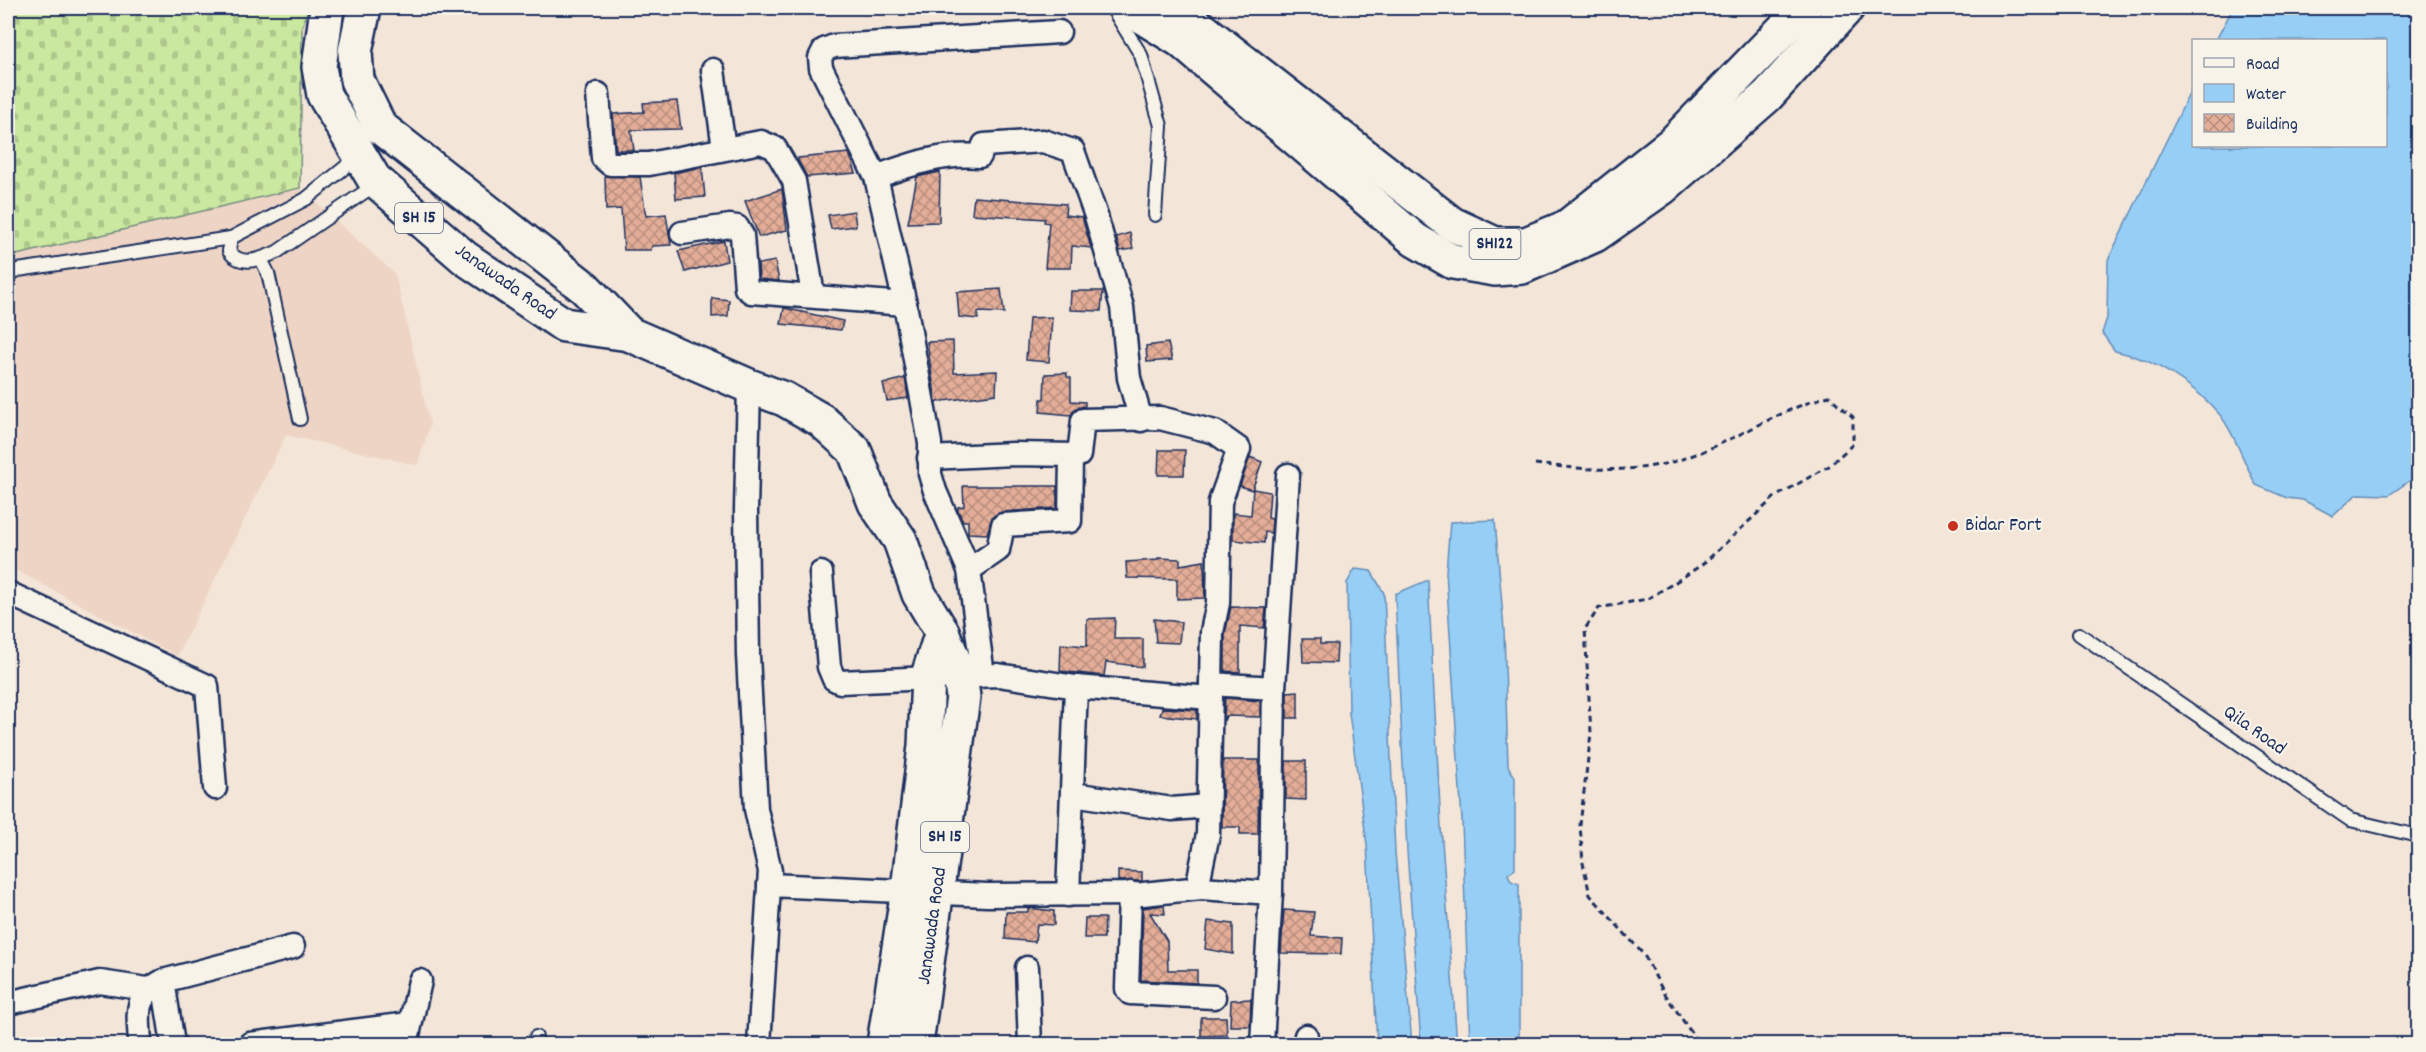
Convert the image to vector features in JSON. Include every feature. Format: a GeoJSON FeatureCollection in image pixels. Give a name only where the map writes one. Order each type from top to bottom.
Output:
{"type":"FeatureCollection","features":[{"type":"Feature","properties":{"kind":"main road","name":"Janawada Road"},"geometry":{"type":"LineString","coordinates":[[327,8],[320,67],[324,95],[366,168],[465,258],[564,325],[629,334],[749,387],[784,399],[821,420],[854,450],[875,503],[900,540],[919,594],[942,632],[957,675],[925,746],[923,891],[916,1044]]}},
{"type":"Feature","properties":{"kind":"main road","name":"Janawada Road"},"geometry":{"type":"LineString","coordinates":[[364,8],[355,52],[357,80],[380,127],[585,288],[629,334]]}},
{"type":"Feature","properties":{"kind":"main road"},"geometry":{"type":"LineString","coordinates":[[1128,8],[1180,40],[1415,240],[1454,262],[1495,269],[1522,267],[1595,235],[1653,177],[1767,96],[1847,8]]}},
{"type":"Feature","properties":{"kind":"main road","name":"SH122"},"geometry":{"type":"LineString","coordinates":[[1175,8],[1452,224],[1495,244],[1526,244],[1567,227],[1653,177],[1673,143],[1804,8]]}},
{"type":"Feature","properties":{"kind":"main road","name":"Janawada Road"},"geometry":{"type":"LineString","coordinates":[[884,1044],[923,891]]}},
{"type":"Feature","properties":{"kind":"street"},"geometry":{"type":"LineString","coordinates":[[957,675],[969,570],[934,491],[929,458],[930,443],[905,304],[876,177],[821,68],[820,58],[824,50],[834,46],[1059,32]]}},
{"type":"Feature","properties":{"kind":"street"},"geometry":{"type":"LineString","coordinates":[[713,70],[724,148]]}},
{"type":"Feature","properties":{"kind":"street"},"geometry":{"type":"LineString","coordinates":[[598,94],[603,158],[610,164],[649,164],[761,142],[775,148],[794,181],[813,295]]}},
{"type":"Feature","properties":{"kind":"street"},"geometry":{"type":"LineString","coordinates":[[876,177],[925,159],[955,154],[980,156],[984,145],[1043,141],[1073,151],[1096,216],[1122,307],[1129,378],[1141,420]]}},
{"type":"Feature","properties":{"kind":"street"},"geometry":{"type":"LineString","coordinates":[[682,233],[737,227],[742,235],[746,288],[759,293],[813,295],[905,304]]}},
{"type":"Feature","properties":{"kind":"street"},"geometry":{"type":"LineString","coordinates":[[749,387],[746,510],[748,655],[756,809],[770,871],[759,1044]]}},
{"type":"Feature","properties":{"kind":"street"},"geometry":{"type":"LineString","coordinates":[[929,458],[1013,454],[1078,455],[1083,420],[1160,418],[1215,432],[1239,449],[1220,502],[1218,603],[1212,632],[1208,834],[1199,878],[1201,888]]}},
{"type":"Feature","properties":{"kind":"street"},"geometry":{"type":"LineString","coordinates":[[969,570],[998,550],[1003,525],[1070,521],[1071,455]]}},
{"type":"Feature","properties":{"kind":"street"},"geometry":{"type":"LineString","coordinates":[[1262,1044],[1271,894],[1274,688],[1288,475]]}},
{"type":"Feature","properties":{"kind":"street"},"geometry":{"type":"LineString","coordinates":[[821,573],[829,668],[834,679],[840,682],[957,675],[998,675],[1076,687],[1211,691],[1274,688]]}},
{"type":"Feature","properties":{"kind":"street"},"geometry":{"type":"LineString","coordinates":[[8,593],[207,686],[215,788]]}},
{"type":"Feature","properties":{"kind":"street"},"geometry":{"type":"LineString","coordinates":[[1068,895],[1076,687]]}},
{"type":"Feature","properties":{"kind":"street"},"geometry":{"type":"LineString","coordinates":[[1073,794],[1172,809],[1208,806]]}},
{"type":"Feature","properties":{"kind":"street"},"geometry":{"type":"LineString","coordinates":[[769,885],[987,895],[1130,894],[1201,888],[1271,894]]}},
{"type":"Feature","properties":{"kind":"street"},"geometry":{"type":"LineString","coordinates":[[1130,894],[1127,989],[1130,993],[1214,997]]}},
{"type":"Feature","properties":{"kind":"street"},"geometry":{"type":"LineString","coordinates":[[8,1003],[100,982],[155,985],[293,947]]}},
{"type":"Feature","properties":{"kind":"street"},"geometry":{"type":"LineString","coordinates":[[1028,968],[1030,1044]]}},
{"type":"Feature","properties":{"kind":"street"},"geometry":{"type":"LineString","coordinates":[[250,1044],[407,1034],[420,981]]}},
{"type":"Feature","properties":{"kind":"street"},"geometry":{"type":"LineString","coordinates":[[140,1044],[139,1002],[155,985]]}},
{"type":"Feature","properties":{"kind":"street"},"geometry":{"type":"LineString","coordinates":[[155,985],[173,1044]]}},
{"type":"Feature","properties":{"kind":"lane"},"geometry":{"type":"LineString","coordinates":[[1112,8],[1141,55],[1158,110],[1161,126],[1155,215]]}},
{"type":"Feature","properties":{"kind":"lane"},"geometry":{"type":"LineString","coordinates":[[8,276],[18,270],[231,238],[366,168],[366,191],[277,252],[261,259],[242,261],[234,258],[229,251],[231,238]]}},
{"type":"Feature","properties":{"kind":"lane"},"geometry":{"type":"LineString","coordinates":[[261,259],[268,273],[300,419]]}},
{"type":"Feature","properties":{"kind":"lane","name":"Qila Road"},"geometry":{"type":"LineString","coordinates":[[2079,634],[2350,820],[2418,836]]}},
{"type":"Feature","properties":{"kind":"path"},"geometry":{"type":"LineString","coordinates":[[1535,464],[1617,471],[1665,463],[1700,452],[1800,404],[1829,396],[1853,417],[1853,444],[1829,466],[1775,498],[1703,564],[1647,599],[1599,608],[1585,629],[1592,733],[1581,825],[1583,863],[1590,895],[1644,955],[1663,991],[1699,1044]]}},
{"type":"Feature","properties":{"kind":"shaded area"},"geometry":{"type":"Polygon","coordinates":[[[300,188],[395,274],[430,425],[417,465],[286,435],[177,656],[8,566],[8,257],[300,188]]]}},
{"type":"Feature","properties":{"kind":"green space"},"geometry":{"type":"Polygon","coordinates":[[[8,8],[308,8],[302,28],[300,188],[8,257],[8,8]]]}},
{"type":"Feature","properties":{"kind":"water"},"geometry":{"type":"Polygon","coordinates":[[[2233,8],[2418,8],[2418,475],[2389,495],[2357,494],[2333,516],[2303,500],[2287,498],[2256,485],[2230,431],[2210,404],[2172,374],[2144,360],[2115,351],[2102,333],[2107,318],[2108,260],[2192,88],[2192,147],[2387,147],[2387,39],[2217,39],[2233,8]]]}},
{"type":"Feature","properties":{"kind":"water"},"geometry":{"type":"Polygon","coordinates":[[[1495,520],[1504,630],[1508,766],[1515,777],[1515,869],[1508,874],[1511,881],[1519,884],[1519,1044],[1470,1044],[1462,821],[1446,572],[1450,522],[1495,520]]]}},
{"type":"Feature","properties":{"kind":"water"},"geometry":{"type":"Polygon","coordinates":[[[1355,569],[1371,571],[1384,593],[1395,852],[1412,1044],[1377,1044],[1367,845],[1349,713],[1347,583],[1355,569]]]}},
{"type":"Feature","properties":{"kind":"water"},"geometry":{"type":"Polygon","coordinates":[[[1428,580],[1441,827],[1457,1044],[1421,1044],[1407,851],[1395,594],[1428,580]]]}},
{"type":"Feature","properties":{"kind":"building"},"geometry":{"type":"Polygon","coordinates":[[[677,101],[681,129],[631,130],[634,150],[616,150],[613,114],[644,112],[643,103],[677,101]]]}},
{"type":"Feature","properties":{"kind":"building"},"geometry":{"type":"Polygon","coordinates":[[[849,153],[856,173],[807,177],[798,160],[798,158],[849,153]]]}},
{"type":"Feature","properties":{"kind":"building"},"geometry":{"type":"Polygon","coordinates":[[[702,167],[705,197],[676,199],[674,173],[702,167]]]}},
{"type":"Feature","properties":{"kind":"building"},"geometry":{"type":"Polygon","coordinates":[[[940,172],[939,222],[908,223],[917,177],[940,172]]]}},
{"type":"Feature","properties":{"kind":"building"},"geometry":{"type":"Polygon","coordinates":[[[605,176],[640,177],[646,216],[666,214],[671,245],[652,246],[651,250],[624,250],[621,209],[606,210],[605,176]]]}},
{"type":"Feature","properties":{"kind":"building"},"geometry":{"type":"Polygon","coordinates":[[[782,189],[787,230],[759,237],[745,201],[782,189]]]}},
{"type":"Feature","properties":{"kind":"building"},"geometry":{"type":"Polygon","coordinates":[[[974,197],[1066,204],[1065,215],[1082,217],[1091,248],[1072,246],[1071,268],[1045,268],[1049,223],[1044,222],[1045,219],[972,214],[974,197]]]}},
{"type":"Feature","properties":{"kind":"building"},"geometry":{"type":"Polygon","coordinates":[[[854,211],[856,226],[831,229],[828,215],[854,211]]]}},
{"type":"Feature","properties":{"kind":"building"},"geometry":{"type":"Polygon","coordinates":[[[1130,233],[1133,249],[1120,251],[1116,237],[1130,233]]]}},
{"type":"Feature","properties":{"kind":"building"},"geometry":{"type":"Polygon","coordinates":[[[724,241],[727,261],[685,272],[678,251],[724,241]]]}},
{"type":"Feature","properties":{"kind":"building"},"geometry":{"type":"Polygon","coordinates":[[[775,261],[779,281],[759,279],[758,264],[775,261]]]}},
{"type":"Feature","properties":{"kind":"building"},"geometry":{"type":"Polygon","coordinates":[[[1001,289],[1004,313],[978,312],[978,319],[959,317],[957,292],[1001,289]]]}},
{"type":"Feature","properties":{"kind":"building"},"geometry":{"type":"Polygon","coordinates":[[[1071,291],[1103,291],[1101,311],[1070,310],[1071,291]]]}},
{"type":"Feature","properties":{"kind":"building"},"geometry":{"type":"Polygon","coordinates":[[[712,298],[729,300],[728,316],[712,317],[712,298]]]}},
{"type":"Feature","properties":{"kind":"building"},"geometry":{"type":"Polygon","coordinates":[[[784,308],[843,321],[841,330],[781,324],[784,308]]]}},
{"type":"Feature","properties":{"kind":"building"},"geometry":{"type":"Polygon","coordinates":[[[1052,317],[1049,362],[1026,360],[1029,318],[1052,317]]]}},
{"type":"Feature","properties":{"kind":"building"},"geometry":{"type":"Polygon","coordinates":[[[953,341],[954,373],[997,371],[996,394],[936,402],[927,342],[953,341]]]}},
{"type":"Feature","properties":{"kind":"building"},"geometry":{"type":"Polygon","coordinates":[[[1168,343],[1172,360],[1147,362],[1146,346],[1168,343]]]}},
{"type":"Feature","properties":{"kind":"building"},"geometry":{"type":"Polygon","coordinates":[[[1067,373],[1067,377],[1071,378],[1071,401],[1085,402],[1085,406],[1076,408],[1071,415],[1040,412],[1041,399],[1044,399],[1045,374],[1067,373]]]}},
{"type":"Feature","properties":{"kind":"building"},"geometry":{"type":"Polygon","coordinates":[[[905,378],[908,398],[887,401],[883,384],[905,378]]]}},
{"type":"Feature","properties":{"kind":"building"},"geometry":{"type":"Polygon","coordinates":[[[1159,450],[1185,450],[1184,475],[1158,475],[1159,450]]]}},
{"type":"Feature","properties":{"kind":"building"},"geometry":{"type":"Polygon","coordinates":[[[1250,457],[1262,462],[1252,490],[1240,486],[1250,457]]]}},
{"type":"Feature","properties":{"kind":"building"},"geometry":{"type":"Polygon","coordinates":[[[963,486],[1057,486],[1057,508],[1002,512],[992,517],[987,534],[968,533],[968,521],[963,521],[958,510],[958,507],[964,506],[963,486]]]}},
{"type":"Feature","properties":{"kind":"building"},"geometry":{"type":"Polygon","coordinates":[[[1253,489],[1270,492],[1268,518],[1272,519],[1271,533],[1265,532],[1264,543],[1233,540],[1233,513],[1251,515],[1253,489]]]}},
{"type":"Feature","properties":{"kind":"building"},"geometry":{"type":"Polygon","coordinates":[[[1158,558],[1180,559],[1180,565],[1204,561],[1205,598],[1177,599],[1177,579],[1127,578],[1126,562],[1158,560],[1158,558]]]}},
{"type":"Feature","properties":{"kind":"building"},"geometry":{"type":"Polygon","coordinates":[[[1231,607],[1266,608],[1264,628],[1240,626],[1240,672],[1225,671],[1225,634],[1231,607]]]}},
{"type":"Feature","properties":{"kind":"building"},"geometry":{"type":"Polygon","coordinates":[[[1115,618],[1114,639],[1143,639],[1143,667],[1106,662],[1104,676],[1060,671],[1061,644],[1087,646],[1087,619],[1115,618]]]}},
{"type":"Feature","properties":{"kind":"building"},"geometry":{"type":"Polygon","coordinates":[[[1154,619],[1181,622],[1179,643],[1156,642],[1154,619]]]}},
{"type":"Feature","properties":{"kind":"building"},"geometry":{"type":"Polygon","coordinates":[[[1302,639],[1320,639],[1320,644],[1337,644],[1336,663],[1303,662],[1302,639]]]}},
{"type":"Feature","properties":{"kind":"building"},"geometry":{"type":"Polygon","coordinates":[[[1298,691],[1298,718],[1287,718],[1287,692],[1298,691]]]}},
{"type":"Feature","properties":{"kind":"building"},"geometry":{"type":"Polygon","coordinates":[[[1225,698],[1260,701],[1260,717],[1226,716],[1224,721],[1225,698]]]}},
{"type":"Feature","properties":{"kind":"building"},"geometry":{"type":"Polygon","coordinates":[[[1162,708],[1197,710],[1197,719],[1160,715],[1162,708]]]}},
{"type":"Feature","properties":{"kind":"building"},"geometry":{"type":"Polygon","coordinates":[[[1223,760],[1259,760],[1258,834],[1240,834],[1240,827],[1222,827],[1223,760]]]}},
{"type":"Feature","properties":{"kind":"building"},"geometry":{"type":"Polygon","coordinates":[[[1286,761],[1306,761],[1306,800],[1286,799],[1286,761]]]}},
{"type":"Feature","properties":{"kind":"building"},"geometry":{"type":"Polygon","coordinates":[[[1118,871],[1142,872],[1142,881],[1118,881],[1118,871]]]}},
{"type":"Feature","properties":{"kind":"building"},"geometry":{"type":"Polygon","coordinates":[[[1164,905],[1165,914],[1150,913],[1167,941],[1168,970],[1197,970],[1197,983],[1141,980],[1143,908],[1164,905]]]}},
{"type":"Feature","properties":{"kind":"building"},"geometry":{"type":"Polygon","coordinates":[[[1028,908],[1054,911],[1054,925],[1037,924],[1035,942],[1005,939],[1006,912],[1028,912],[1028,908]]]}},
{"type":"Feature","properties":{"kind":"building"},"geometry":{"type":"Polygon","coordinates":[[[1284,910],[1314,912],[1311,936],[1342,938],[1341,954],[1281,953],[1284,910]]]}},
{"type":"Feature","properties":{"kind":"building"},"geometry":{"type":"Polygon","coordinates":[[[1085,918],[1105,918],[1104,938],[1084,938],[1085,918]]]}},
{"type":"Feature","properties":{"kind":"building"},"geometry":{"type":"Polygon","coordinates":[[[1208,921],[1233,924],[1233,954],[1205,949],[1208,921]]]}},
{"type":"Feature","properties":{"kind":"building"},"geometry":{"type":"Polygon","coordinates":[[[1251,999],[1250,1026],[1230,1026],[1231,1000],[1251,999]]]}},
{"type":"Feature","properties":{"kind":"building"},"geometry":{"type":"Polygon","coordinates":[[[1201,1017],[1226,1017],[1227,1035],[1201,1036],[1201,1017]]]}},
{"type":"Feature","properties":{"kind":"place","name":"Bidar Fort"},"geometry":{"type":"Point","coordinates":[1953,526]}}]}
